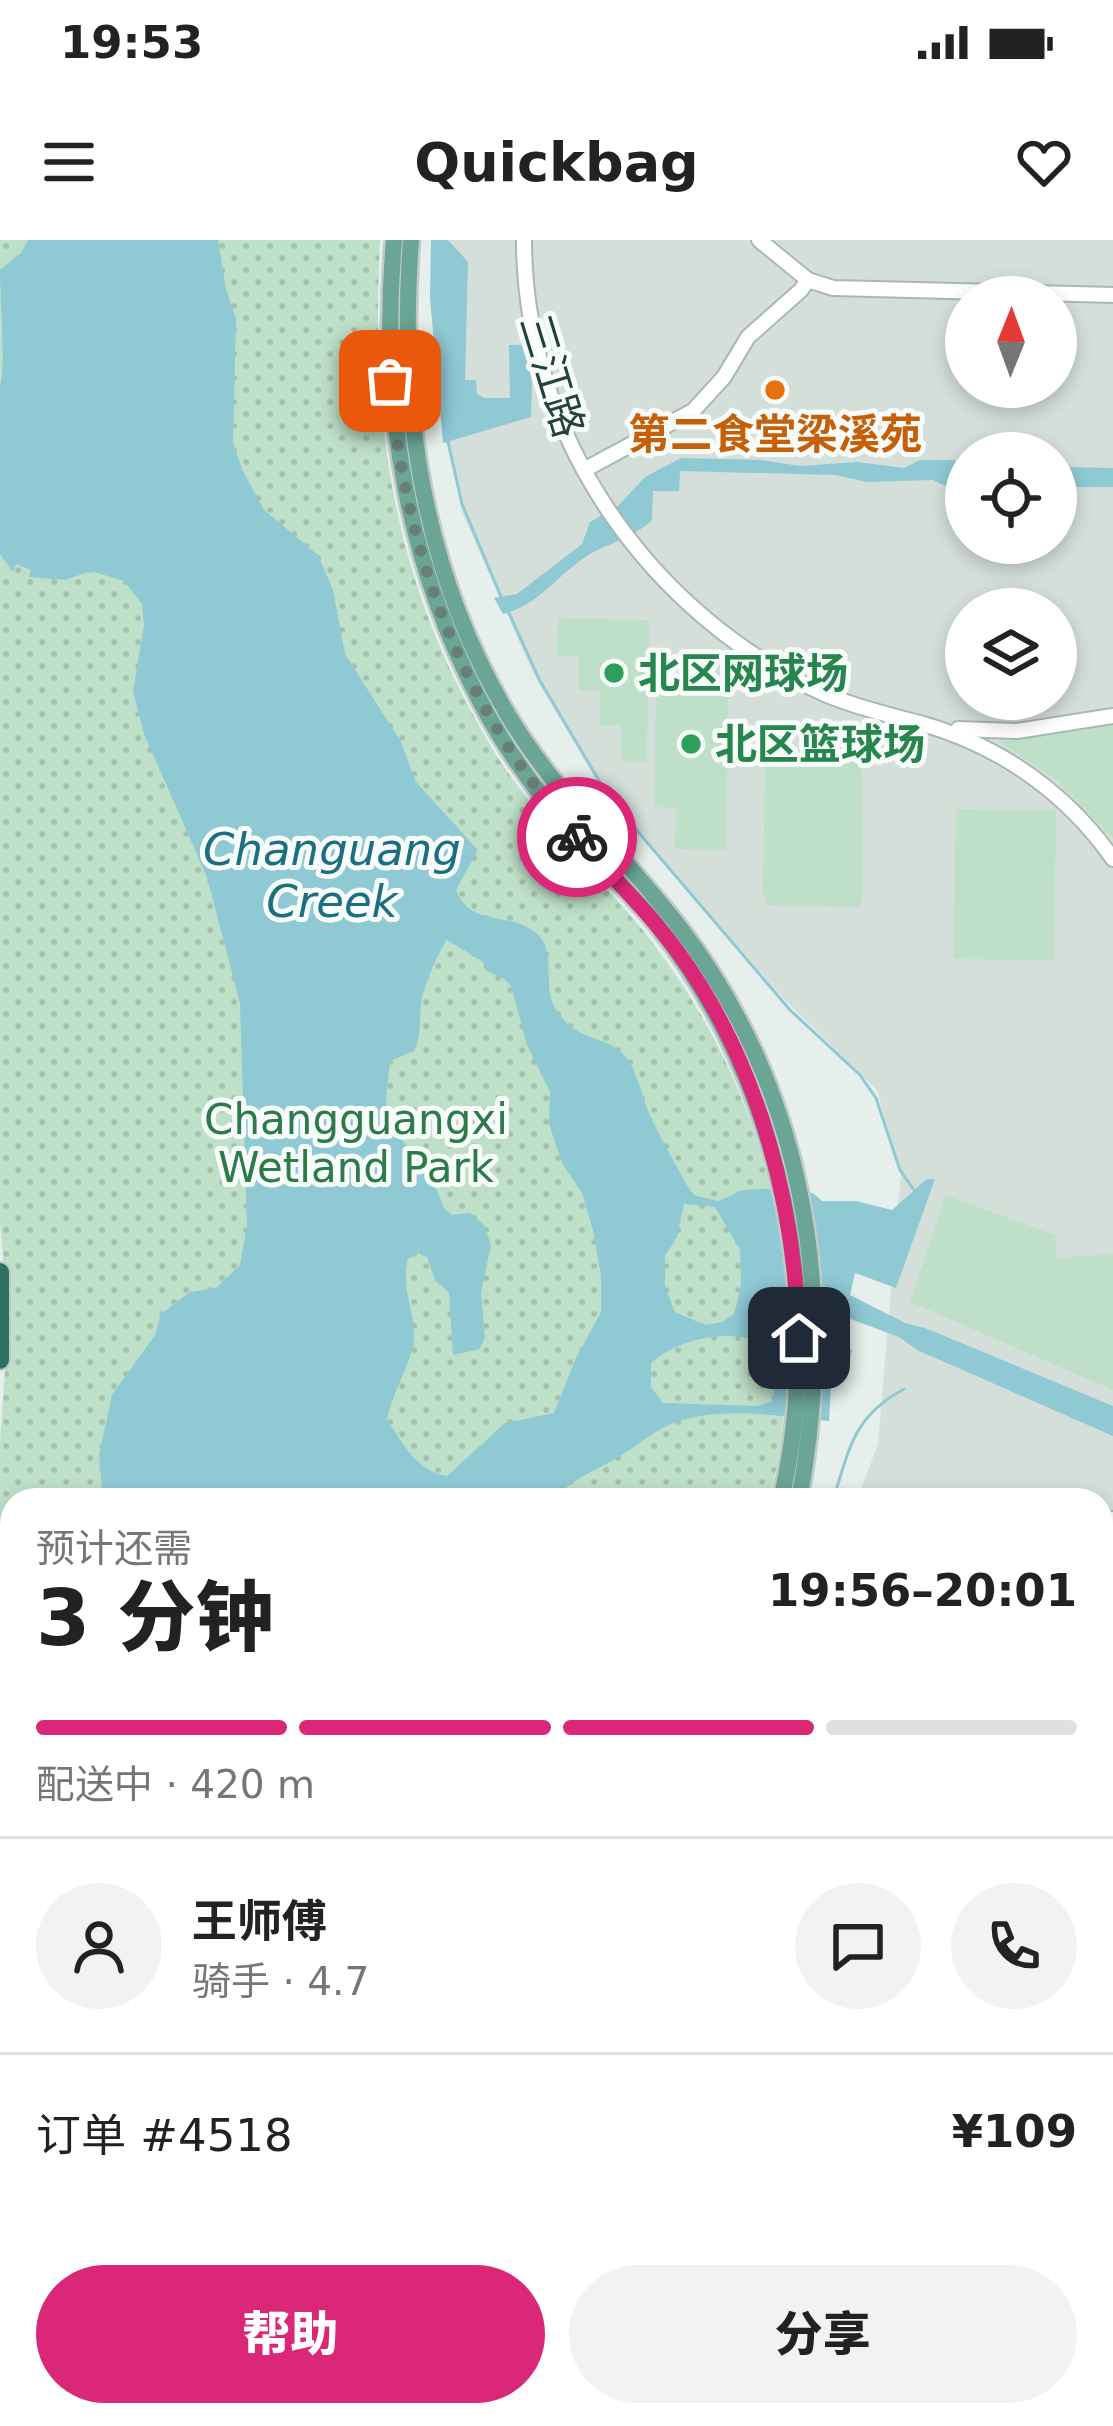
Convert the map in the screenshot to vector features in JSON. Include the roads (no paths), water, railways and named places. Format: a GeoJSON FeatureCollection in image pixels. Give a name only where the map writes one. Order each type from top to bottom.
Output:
{"type":"FeatureCollection","features":[{"type":"Feature","properties":{"kind":"highway"},"geometry":{"type":"LineString","coordinates":[[0,1272],[0,1360]]}},
{"type":"Feature","properties":{"kind":"main road"},"geometry":{"type":"LineString","coordinates":[[394,240],[389,337],[395,438],[411,523],[449,636],[478,698],[528,777],[571,831],[639,902],[709,1001],[784,1162]]}},
{"type":"Feature","properties":{"kind":"main road"},"geometry":{"type":"LineString","coordinates":[[411,240],[406,334],[412,437],[436,550],[463,625],[500,701],[540,764],[568,803],[664,908],[720,986],[754,1051],[784,1162],[798,1312],[799,1488]]}},
{"type":"Feature","properties":{"kind":"main road"},"geometry":{"type":"LineString","coordinates":[[784,1488],[802,1425]]}},
{"type":"Feature","properties":{"kind":"street","name":"三江路"},"geometry":{"type":"LineString","coordinates":[[524,240],[530,307],[544,377],[584,470],[631,544],[698,614],[770,665],[868,711],[923,724]]}},
{"type":"Feature","properties":{"kind":"street"},"geometry":{"type":"LineString","coordinates":[[759,240],[808,280],[833,288],[1113,295]]}},
{"type":"Feature","properties":{"kind":"street"},"geometry":{"type":"LineString","coordinates":[[584,470],[693,411],[724,376],[748,337],[808,280]]}},
{"type":"Feature","properties":{"kind":"street"},"geometry":{"type":"LineString","coordinates":[[923,724],[975,732],[1017,731],[1113,716]]}},
{"type":"Feature","properties":{"kind":"street"},"geometry":{"type":"LineString","coordinates":[[923,724],[1014,762],[1072,810],[1113,859]]}},
{"type":"Feature","properties":{"kind":"water","name":"Changuang Creek"},"geometry":{"type":"Polygon","coordinates":[[[28,240],[218,240],[236,319],[233,443],[242,469],[264,510],[318,555],[333,590],[345,654],[401,742],[416,782],[478,850],[456,890],[463,902],[483,915],[518,923],[540,937],[547,952],[555,1008],[573,1028],[612,1045],[628,1060],[654,1124],[693,1195],[718,1201],[744,1190],[766,1189],[813,1193],[822,1201],[856,1201],[892,1210],[927,1179],[935,1179],[896,1288],[855,1273],[850,1295],[905,1323],[1113,1406],[1113,1436],[917,1350],[899,1337],[840,1315],[832,1327],[832,1338],[852,1350],[847,1368],[832,1366],[829,1421],[749,1414],[690,1418],[656,1432],[567,1488],[102,1488],[99,1455],[112,1395],[155,1335],[161,1314],[190,1292],[216,1288],[240,1265],[247,1226],[240,1003],[207,877],[144,734],[133,691],[144,626],[142,604],[124,581],[91,571],[65,580],[29,577],[31,570],[16,564],[13,572],[0,554],[0,270],[21,253],[28,240]],[[462,933],[446,940],[423,996],[417,1045],[414,1051],[390,1061],[386,1100],[390,1124],[433,1181],[444,1208],[452,1215],[470,1213],[484,1225],[491,1245],[481,1293],[485,1337],[480,1349],[453,1355],[449,1293],[435,1280],[427,1257],[418,1253],[408,1259],[413,1346],[387,1420],[419,1462],[447,1476],[505,1423],[554,1413],[601,1312],[593,1230],[582,1193],[562,1163],[549,1124],[550,1092],[527,1045],[511,986],[487,971],[473,941],[462,933]],[[684,1204],[677,1237],[665,1256],[665,1287],[675,1312],[705,1325],[722,1322],[734,1314],[741,1288],[740,1250],[715,1207],[684,1204]],[[724,1336],[694,1340],[651,1363],[651,1387],[663,1403],[757,1406],[772,1401],[776,1371],[771,1351],[754,1340],[724,1336]]]}},
{"type":"Feature","properties":{"kind":"water"},"geometry":{"type":"Polygon","coordinates":[[[431,240],[448,240],[468,262],[465,380],[476,380],[477,394],[484,398],[510,398],[509,345],[523,345],[532,380],[531,417],[443,443],[430,298],[431,240]]]}},
{"type":"Feature","properties":{"kind":"water"},"geometry":{"type":"Polygon","coordinates":[[[681,458],[800,466],[857,462],[904,468],[920,460],[945,460],[945,486],[933,480],[867,482],[835,475],[680,471],[679,491],[653,491],[652,520],[584,558],[536,598],[503,614],[494,598],[517,594],[582,544],[590,522],[618,506],[645,477],[681,458]]]}},
{"type":"Feature","properties":{"kind":"water"},"geometry":{"type":"Polygon","coordinates":[[[1077,467],[1113,468],[1113,487],[1077,487],[1077,467]]]}},
{"type":"Feature","properties":{"kind":"waterway"},"geometry":{"type":"LineString","coordinates":[[448,442],[462,504],[502,599]]}},
{"type":"Feature","properties":{"kind":"waterway"},"geometry":{"type":"LineString","coordinates":[[509,613],[540,681],[610,799],[790,1010],[860,1075],[876,1098],[900,1170],[914,1190]]}},
{"type":"Feature","properties":{"kind":"waterway"},"geometry":{"type":"LineString","coordinates":[[439,926],[494,959]]}},
{"type":"Feature","properties":{"kind":"waterway"},"geometry":{"type":"LineString","coordinates":[[837,1488],[864,1422],[904,1389]]}},
{"type":"Feature","properties":{"kind":"place","name":"第二食堂梁溪苑"},"geometry":{"type":"Point","coordinates":[775,390]}},
{"type":"Feature","properties":{"kind":"place","name":"北区网球场"},"geometry":{"type":"Point","coordinates":[614,673]}},
{"type":"Feature","properties":{"kind":"place","name":"北区篮球场"},"geometry":{"type":"Point","coordinates":[691,744]}},
{"type":"Feature","properties":{"kind":"park label","name":"Changguangxi Wetland Park"},"geometry":{"type":"Point","coordinates":[356,1143]}}]}
